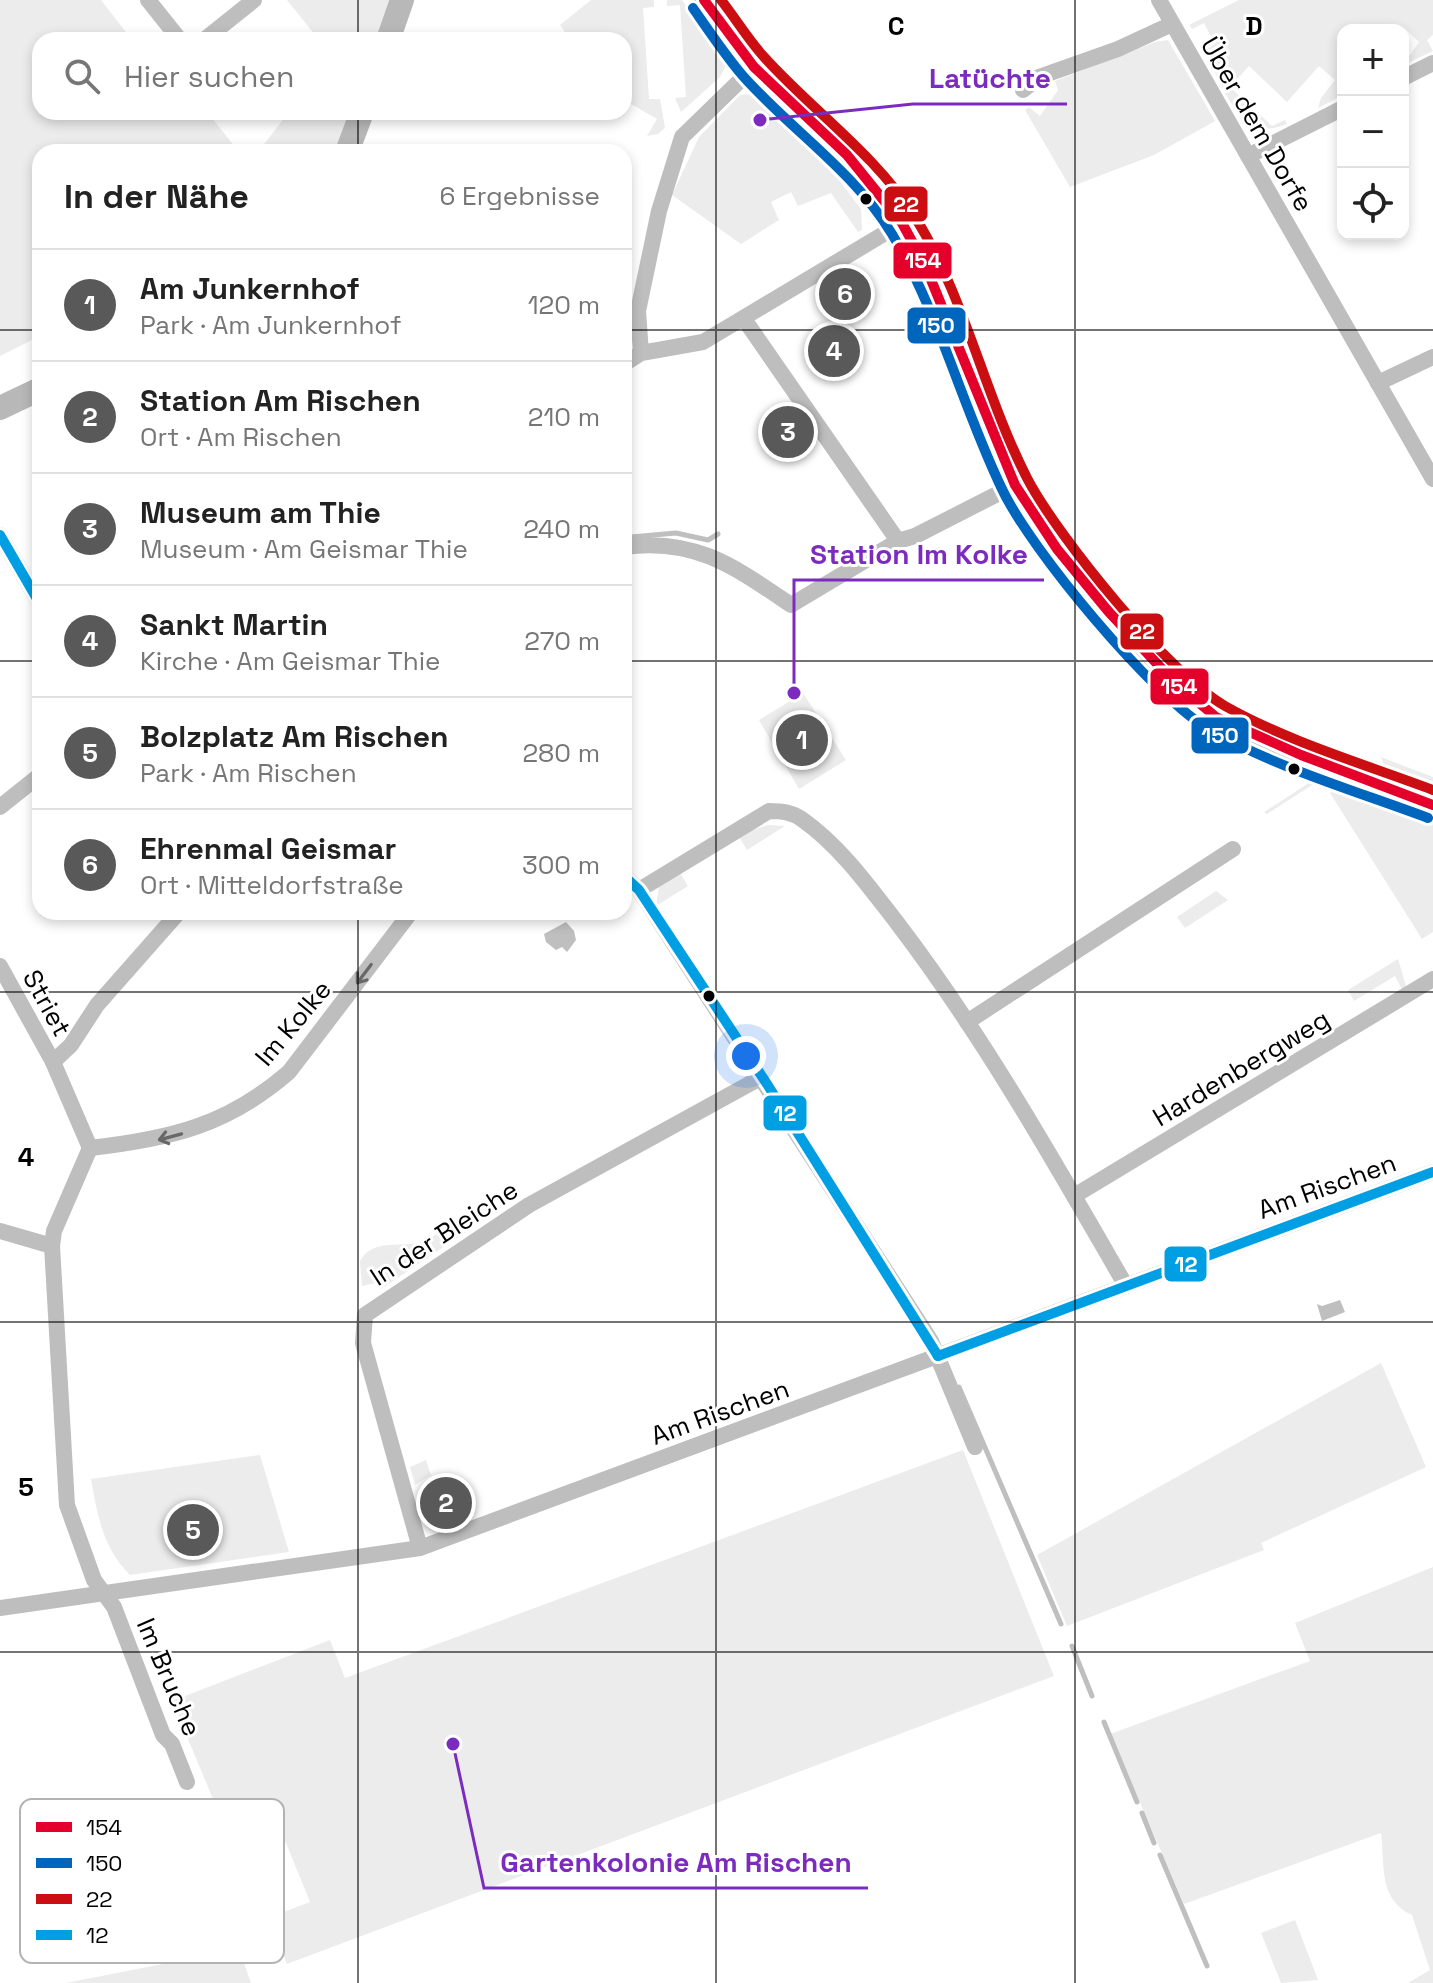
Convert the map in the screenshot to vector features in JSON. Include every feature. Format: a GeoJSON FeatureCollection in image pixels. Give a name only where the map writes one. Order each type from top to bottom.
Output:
{"type":"FeatureCollection","features":[{"type":"Feature","properties":{"kind":"main road"},"geometry":{"type":"LineString","coordinates":[[391,32],[402,0]]}},
{"type":"Feature","properties":{"kind":"main road"},"geometry":{"type":"LineString","coordinates":[[704,0],[754,67],[847,155],[902,223],[925,265],[1015,485],[1079,577],[1175,683],[1205,709],[1239,730],[1433,805]]}},
{"type":"Feature","properties":{"kind":"main road"},"geometry":{"type":"LineString","coordinates":[[350,144],[359,120]]}},
{"type":"Feature","properties":{"kind":"main road"},"geometry":{"type":"LineString","coordinates":[[0,395],[32,381]]}},
{"type":"Feature","properties":{"kind":"main road"},"geometry":{"type":"LineString","coordinates":[[0,408],[32,393]]}},
{"type":"Feature","properties":{"kind":"street"},"geometry":{"type":"LineString","coordinates":[[148,0],[174,32]]}},
{"type":"Feature","properties":{"kind":"street"},"geometry":{"type":"LineString","coordinates":[[214,32],[254,0]]}},
{"type":"Feature","properties":{"kind":"street","name":"Über dem Dorfe"},"geometry":{"type":"LineString","coordinates":[[1159,0],[1433,479]]}},
{"type":"Feature","properties":{"kind":"street"},"geometry":{"type":"LineString","coordinates":[[1023,90],[1039,77],[1118,49],[1172,24]]}},
{"type":"Feature","properties":{"kind":"street"},"geometry":{"type":"LineString","coordinates":[[1409,75],[1433,63]]}},
{"type":"Feature","properties":{"kind":"street"},"geometry":{"type":"LineString","coordinates":[[641,353],[638,311],[659,211],[682,137],[754,67]]}},
{"type":"Feature","properties":{"kind":"street"},"geometry":{"type":"LineString","coordinates":[[1248,156],[1337,111]]}},
{"type":"Feature","properties":{"kind":"street"},"geometry":{"type":"LineString","coordinates":[[632,359],[641,353],[703,342],[902,223]]}},
{"type":"Feature","properties":{"kind":"street"},"geometry":{"type":"LineString","coordinates":[[744,319],[898,541]]}},
{"type":"Feature","properties":{"kind":"street"},"geometry":{"type":"LineString","coordinates":[[1378,383],[1433,357]]}},
{"type":"Feature","properties":{"kind":"street"},"geometry":{"type":"LineString","coordinates":[[632,546],[662,544],[700,551],[791,605],[898,541],[915,536],[1015,485]]}},
{"type":"Feature","properties":{"kind":"street"},"geometry":{"type":"LineString","coordinates":[[0,535],[32,590]]}},
{"type":"Feature","properties":{"kind":"street"},"geometry":{"type":"LineString","coordinates":[[0,807],[32,781]]}},
{"type":"Feature","properties":{"kind":"street"},"geometry":{"type":"LineString","coordinates":[[639,890],[769,811],[785,811],[802,819],[849,864],[910,940],[967,1022],[1126,1286]]}},
{"type":"Feature","properties":{"kind":"street"},"geometry":{"type":"LineString","coordinates":[[967,1022],[1233,849]]}},
{"type":"Feature","properties":{"kind":"street"},"geometry":{"type":"LineString","coordinates":[[632,883],[762,1077],[938,1356],[975,1447]]}},
{"type":"Feature","properties":{"kind":"street"},"geometry":{"type":"LineString","coordinates":[[53,1062],[71,1045],[97,1005],[172,920]]}},
{"type":"Feature","properties":{"kind":"street","name":"Im Kolke"},"geometry":{"type":"LineString","coordinates":[[90,1148],[179,1135],[212,1123],[277,1082],[289,1072],[405,920]]}},
{"type":"Feature","properties":{"kind":"street","name":"Striet"},"geometry":{"type":"LineString","coordinates":[[0,966],[53,1062],[90,1148]]}},
{"type":"Feature","properties":{"kind":"street","name":"Hardenbergweg"},"geometry":{"type":"LineString","coordinates":[[1074,1196],[1433,979]]}},
{"type":"Feature","properties":{"kind":"street","name":"In der Bleiche"},"geometry":{"type":"LineString","coordinates":[[420,1548],[362,1336],[365,1315],[529,1205],[762,1077]]}},
{"type":"Feature","properties":{"kind":"street"},"geometry":{"type":"LineString","coordinates":[[0,1231],[52,1246],[54,1231],[90,1148]]}},
{"type":"Feature","properties":{"kind":"street","name":"Am Rischen"},"geometry":{"type":"LineString","coordinates":[[0,1608],[420,1548],[1433,1172]]}},
{"type":"Feature","properties":{"kind":"street","name":"Im Bruche"},"geometry":{"type":"LineString","coordinates":[[52,1246],[64,1491],[94,1580],[114,1607],[163,1735],[172,1744],[187,1782]]}},
{"type":"Feature","properties":{"kind":"shaded area"},"geometry":{"type":"Polygon","coordinates":[[[0,0],[101,0],[126,32],[32,32],[32,120],[213,120],[233,144],[32,144],[32,340],[0,356],[0,0]]]}},
{"type":"Feature","properties":{"kind":"shaded area"},"geometry":{"type":"Polygon","coordinates":[[[287,0],[394,0],[383,32],[313,32],[287,0]]]}},
{"type":"Feature","properties":{"kind":"shaded area"},"geometry":{"type":"Polygon","coordinates":[[[591,0],[654,0],[654,7],[643,8],[649,99],[660,99],[665,128],[658,134],[647,136],[657,119],[632,105],[632,32],[565,32],[560,25],[591,0]]]}},
{"type":"Feature","properties":{"kind":"shaded area"},"geometry":{"type":"Polygon","coordinates":[[[667,0],[682,0],[726,65],[720,77],[681,112],[675,98],[686,97],[680,5],[667,6],[667,0]]]}},
{"type":"Feature","properties":{"kind":"shaded area"},"geometry":{"type":"Polygon","coordinates":[[[1239,0],[1433,0],[1433,35],[1427,40],[1433,51],[1409,62],[1409,56],[1419,42],[1409,33],[1409,24],[1337,24],[1337,98],[1318,108],[1321,98],[1335,80],[1319,66],[1287,102],[1249,66],[1230,87],[1272,126],[1285,120],[1287,124],[1270,128],[1257,126],[1235,108],[1204,51],[1215,44],[1204,23],[1192,29],[1189,25],[1239,0]]]}},
{"type":"Feature","properties":{"kind":"shaded area"},"geometry":{"type":"Polygon","coordinates":[[[1168,40],[1215,121],[1154,155],[1070,187],[1025,110],[1029,107],[1040,116],[1058,90],[1055,81],[1155,42],[1168,40]]]}},
{"type":"Feature","properties":{"kind":"shaded area"},"geometry":{"type":"Polygon","coordinates":[[[756,94],[839,180],[861,209],[862,230],[858,232],[831,193],[798,206],[791,192],[771,202],[779,220],[741,244],[672,195],[699,137],[740,95],[756,94]]]}},
{"type":"Feature","properties":{"kind":"shaded area"},"geometry":{"type":"Polygon","coordinates":[[[283,120],[350,120],[341,144],[264,144],[283,120]]]}},
{"type":"Feature","properties":{"kind":"shaded area"},"geometry":{"type":"Polygon","coordinates":[[[803,693],[846,760],[799,789],[759,720],[803,693]]]}},
{"type":"Feature","properties":{"kind":"shaded area"},"geometry":{"type":"Polygon","coordinates":[[[1381,757],[1433,777],[1433,792],[1387,772],[1381,757]]]}},
{"type":"Feature","properties":{"kind":"shaded area"},"geometry":{"type":"Polygon","coordinates":[[[1320,780],[1267,814],[1264,812],[1312,781],[1320,780]]]}},
{"type":"Feature","properties":{"kind":"shaded area"},"geometry":{"type":"Polygon","coordinates":[[[1344,785],[1433,821],[1433,932],[1422,939],[1330,793],[1344,785]]]}},
{"type":"Feature","properties":{"kind":"shaded area"},"geometry":{"type":"Polygon","coordinates":[[[768,825],[785,826],[747,850],[738,835],[768,825]]]}},
{"type":"Feature","properties":{"kind":"shaded area"},"geometry":{"type":"Polygon","coordinates":[[[679,871],[688,886],[656,906],[659,886],[679,871]]]}},
{"type":"Feature","properties":{"kind":"shaded area"},"geometry":{"type":"Polygon","coordinates":[[[1216,891],[1228,900],[1185,928],[1177,917],[1216,891]]]}},
{"type":"Feature","properties":{"kind":"shaded area"},"geometry":{"type":"Polygon","coordinates":[[[566,922],[574,931],[576,940],[567,952],[562,947],[556,950],[546,942],[544,934],[566,922]]]}},
{"type":"Feature","properties":{"kind":"shaded area"},"geometry":{"type":"Polygon","coordinates":[[[1398,959],[1406,986],[1402,989],[1395,976],[1354,1001],[1348,990],[1398,959]]]}},
{"type":"Feature","properties":{"kind":"shaded area"},"geometry":{"type":"Polygon","coordinates":[[[457,1219],[466,1232],[381,1289],[376,1283],[362,1286],[360,1261],[373,1249],[425,1241],[457,1219]]]}},
{"type":"Feature","properties":{"kind":"shaded area"},"geometry":{"type":"Polygon","coordinates":[[[1340,1300],[1345,1312],[1322,1321],[1317,1304],[1322,1306],[1340,1300]]]}},
{"type":"Feature","properties":{"kind":"shaded area"},"geometry":{"type":"Polygon","coordinates":[[[1381,1363],[1426,1467],[1261,1543],[1264,1550],[1067,1626],[1037,1555],[1381,1363]]]}},
{"type":"Feature","properties":{"kind":"shaded area"},"geometry":{"type":"Polygon","coordinates":[[[963,1450],[1054,1676],[287,1964],[284,1957],[284,1912],[310,1902],[284,1841],[284,1799],[213,1799],[172,1701],[330,1640],[345,1678],[963,1450]]]}},
{"type":"Feature","properties":{"kind":"shaded area"},"geometry":{"type":"Polygon","coordinates":[[[260,1455],[289,1552],[130,1575],[121,1565],[107,1542],[91,1479],[260,1455]]]}},
{"type":"Feature","properties":{"kind":"shaded area"},"geometry":{"type":"Polygon","coordinates":[[[426,1460],[431,1475],[415,1485],[410,1467],[426,1460]]]}},
{"type":"Feature","properties":{"kind":"shaded area"},"geometry":{"type":"Polygon","coordinates":[[[432,1493],[440,1497],[445,1511],[429,1517],[422,1511],[419,1498],[432,1493]]]}},
{"type":"Feature","properties":{"kind":"shaded area"},"geometry":{"type":"Polygon","coordinates":[[[1433,1567],[1433,1983],[1408,1983],[1430,1970],[1412,1915],[1393,1900],[1388,1891],[1381,1833],[1184,1904],[1110,1734],[1310,1661],[1295,1623],[1433,1567]]]}},
{"type":"Feature","properties":{"kind":"shaded area"},"geometry":{"type":"Polygon","coordinates":[[[1295,1920],[1318,1980],[1281,1983],[1261,1933],[1295,1920]]]}},
{"type":"Feature","properties":{"kind":"shaded area"},"geometry":{"type":"Polygon","coordinates":[[[168,1963],[244,1963],[251,1983],[66,1983],[168,1963]]]}},
{"type":"Feature","properties":{"kind":"waterway"},"geometry":{"type":"LineString","coordinates":[[632,537],[676,533],[708,540],[718,534]]}},
{"type":"Feature","properties":{"kind":"waterway"},"geometry":{"type":"LineString","coordinates":[[959,1387],[1061,1624]]}},
{"type":"Feature","properties":{"kind":"waterway"},"geometry":{"type":"LineString","coordinates":[[1072,1646],[1092,1696]]}},
{"type":"Feature","properties":{"kind":"waterway"},"geometry":{"type":"LineString","coordinates":[[1104,1722],[1137,1802]]}},
{"type":"Feature","properties":{"kind":"waterway"},"geometry":{"type":"LineString","coordinates":[[1142,1813],[1154,1843]]}},
{"type":"Feature","properties":{"kind":"waterway"},"geometry":{"type":"LineString","coordinates":[[1160,1855],[1207,1966]]}},
{"type":"Feature","properties":{"kind":"transit line","name":"154"},"geometry":{"type":"LineString","coordinates":[[704,0],[754,67],[847,155],[902,223],[925,265],[1015,485],[1057,549],[1108,611],[1175,683],[1216,717],[1301,755],[1433,805]]}},
{"type":"Feature","properties":{"kind":"transit line","name":"22"},"geometry":{"type":"LineString","coordinates":[[721,0],[765,58],[882,173],[915,217],[948,280],[998,413],[1027,478],[1063,534],[1146,636],[1202,690],[1249,719],[1301,742],[1433,790]]}},
{"type":"Feature","properties":{"kind":"transit line","name":"150"},"geometry":{"type":"LineString","coordinates":[[693,8],[743,76],[841,171],[877,211],[909,264],[1002,489],[1038,547],[1095,620],[1157,687],[1210,730],[1289,767],[1428,818]]}},
{"type":"Feature","properties":{"kind":"transit line","name":"12"},"geometry":{"type":"LineString","coordinates":[[0,535],[32,590]]}},
{"type":"Feature","properties":{"kind":"transit line","name":"12"},"geometry":{"type":"LineString","coordinates":[[632,883],[767,1084],[938,1356]]}},
{"type":"Feature","properties":{"kind":"transit line","name":"12"},"geometry":{"type":"LineString","coordinates":[[938,1356],[1433,1172]]}},
{"type":"Feature","properties":{"kind":"place","name":"Latüchte"},"geometry":{"type":"Point","coordinates":[760,120]}},
{"type":"Feature","properties":{"kind":"place","name":"Ehrenmal Geismar"},"geometry":{"type":"Point","coordinates":[845,294]}},
{"type":"Feature","properties":{"kind":"place","name":"Sankt Martin"},"geometry":{"type":"Point","coordinates":[834,351]}},
{"type":"Feature","properties":{"kind":"place","name":"Museum am Thie"},"geometry":{"type":"Point","coordinates":[788,432]}},
{"type":"Feature","properties":{"kind":"place","name":"Station Im Kolke"},"geometry":{"type":"Point","coordinates":[794,693]}},
{"type":"Feature","properties":{"kind":"place","name":"Am Junkernhof"},"geometry":{"type":"Point","coordinates":[802,740]}},
{"type":"Feature","properties":{"kind":"place","name":"Station Am Rischen"},"geometry":{"type":"Point","coordinates":[446,1503]}},
{"type":"Feature","properties":{"kind":"place","name":"Bolzplatz Am Rischen"},"geometry":{"type":"Point","coordinates":[193,1530]}},
{"type":"Feature","properties":{"kind":"place","name":"Gartenkolonie Am Rischen"},"geometry":{"type":"Point","coordinates":[453,1744]}}]}
